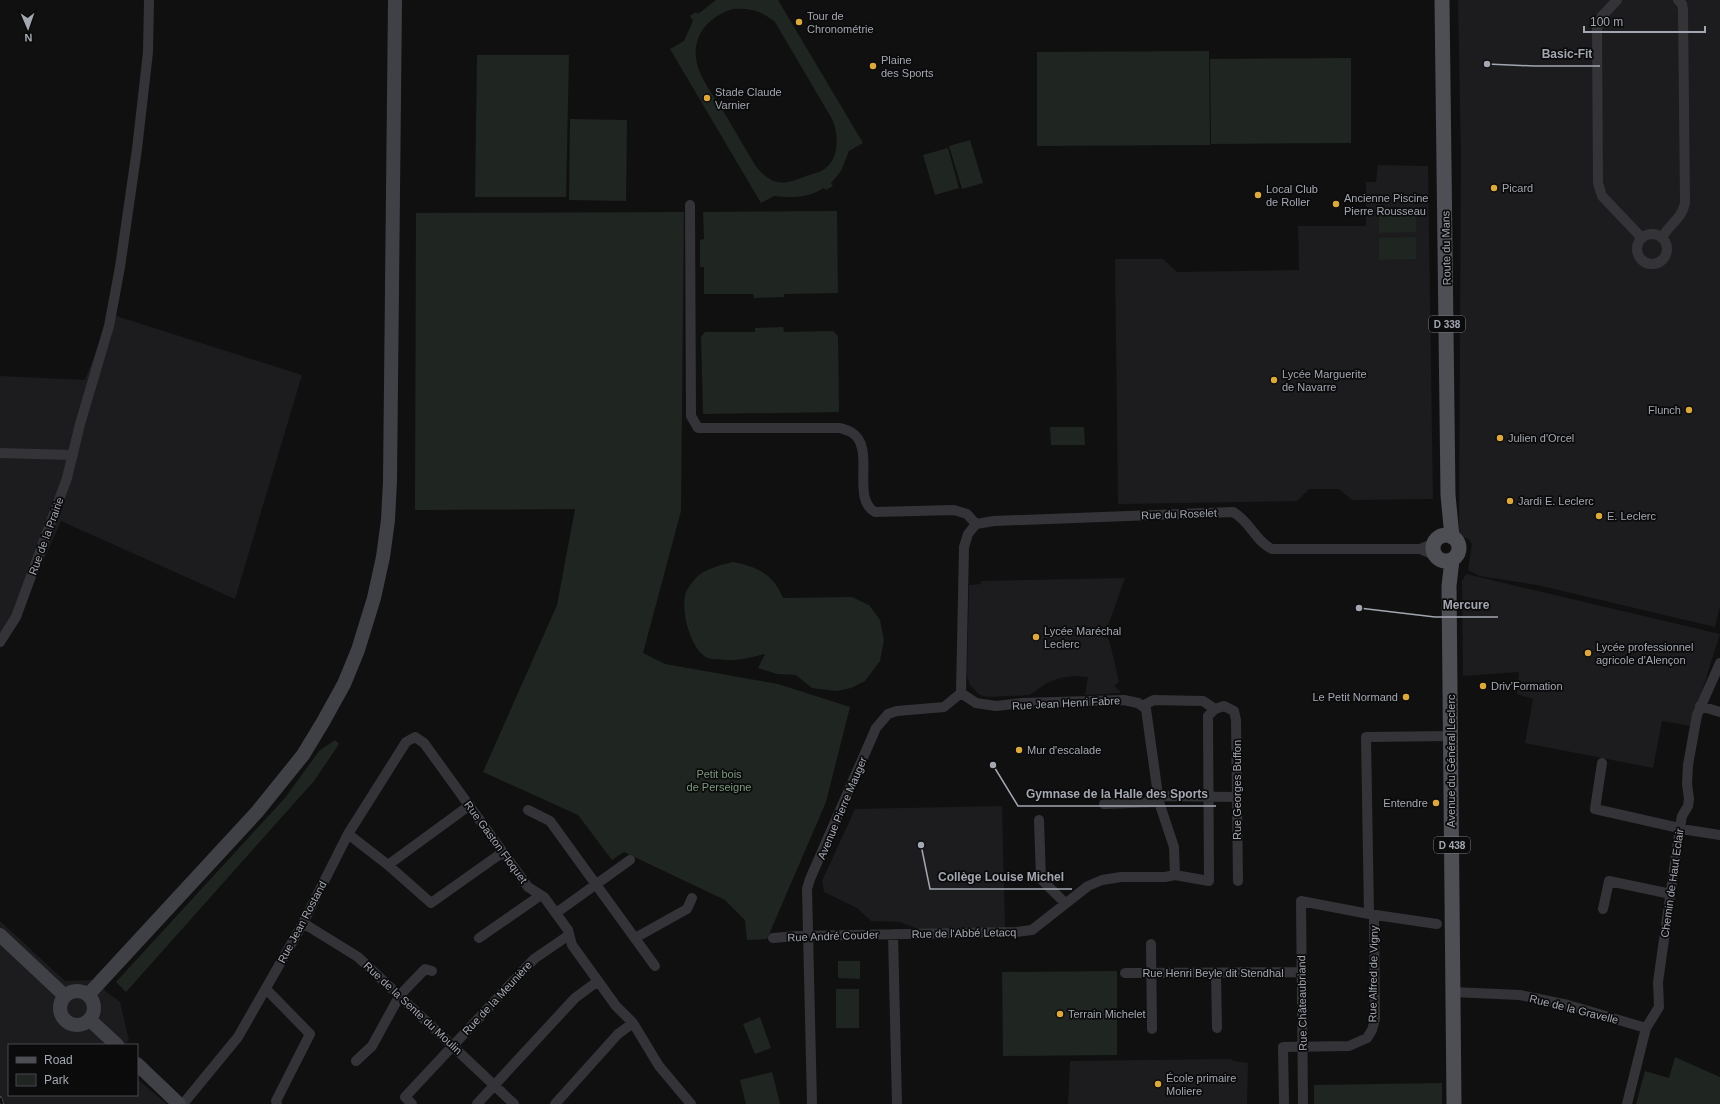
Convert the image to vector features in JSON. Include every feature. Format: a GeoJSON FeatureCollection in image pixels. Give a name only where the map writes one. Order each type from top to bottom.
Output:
{"type":"FeatureCollection","features":[{"type":"Feature","properties":{"kind":"main road"},"geometry":{"type":"LineString","coordinates":[[88,995],[258,812],[302,755],[323,722],[344,684],[358,650],[374,598],[383,557],[388,520],[390,482],[394,0]]}},
{"type":"Feature","properties":{"kind":"main road","name":"Route du Mans"},"geometry":{"type":"LineString","coordinates":[[1442,0],[1448,495],[1443,549]]}},
{"type":"Feature","properties":{"kind":"main road","name":"Avenue du Général Leclerc"},"geometry":{"type":"LineString","coordinates":[[1443,549],[1448,586],[1451,736],[1454,1104]]}},
{"type":"Feature","properties":{"kind":"main road"},"geometry":{"type":"LineString","coordinates":[[0,935],[65,996]]}},
{"type":"Feature","properties":{"kind":"main road"},"geometry":{"type":"LineString","coordinates":[[74,991],[79,991],[88,995],[92,999],[95,1010],[90,1020],[81,1026],[70,1024],[65,1021],[60,1012],[61,1001],[65,996],[74,991]]}},
{"type":"Feature","properties":{"kind":"main road"},"geometry":{"type":"LineString","coordinates":[[90,1020],[116,1044]]}},
{"type":"Feature","properties":{"kind":"main road"},"geometry":{"type":"LineString","coordinates":[[138,1065],[178,1102]]}},
{"type":"Feature","properties":{"kind":"street","name":"Rue de la Prairie"},"geometry":{"type":"LineString","coordinates":[[0,642],[16,618],[67,478],[80,424],[109,326],[120,267],[139,134],[148,52],[149,0]]}},
{"type":"Feature","properties":{"kind":"street"},"geometry":{"type":"LineString","coordinates":[[1617,0],[1602,16],[1597,29],[1598,183],[1602,196],[1642,238]]}},
{"type":"Feature","properties":{"kind":"street"},"geometry":{"type":"LineString","coordinates":[[1662,238],[1665,232],[1679,218],[1685,204],[1683,10],[1682,4],[1678,0]]}},
{"type":"Feature","properties":{"kind":"street"},"geometry":{"type":"LineString","coordinates":[[690,205],[691,416],[698,428],[840,428],[853,432],[863,451],[864,498],[868,508],[875,512],[954,510],[967,514],[976,524],[968,534],[964,547],[961,693]]}},
{"type":"Feature","properties":{"kind":"street"},"geometry":{"type":"LineString","coordinates":[[1651,234],[1659,235],[1665,241],[1667,248],[1665,256],[1660,262],[1652,264],[1644,262],[1639,257],[1636,250],[1638,242],[1642,238],[1651,234]]}},
{"type":"Feature","properties":{"kind":"street"},"geometry":{"type":"LineString","coordinates":[[0,453],[73,455]]}},
{"type":"Feature","properties":{"kind":"street","name":"Rue du Roselet"},"geometry":{"type":"LineString","coordinates":[[976,524],[1233,512],[1241,517],[1263,545],[1272,549],[1443,549]]}},
{"type":"Feature","properties":{"kind":"street","name":"Chemin de Haut Eclair"},"geometry":{"type":"LineString","coordinates":[[1626,1104],[1646,1028],[1659,1007],[1658,982],[1680,827],[1682,816],[1688,806],[1689,799],[1686,784],[1688,765],[1700,706],[1720,663]]}},
{"type":"Feature","properties":{"kind":"street","name":"Rue Jean Henri Fabre"},"geometry":{"type":"LineString","coordinates":[[961,693],[976,703],[996,706],[1023,703],[1124,700],[1138,703],[1142,706]]}},
{"type":"Feature","properties":{"kind":"street","name":"Avenue Pierre Mauger"},"geometry":{"type":"LineString","coordinates":[[812,1104],[807,889],[810,879],[876,728],[888,714],[897,711],[944,707],[961,693]]}},
{"type":"Feature","properties":{"kind":"street"},"geometry":{"type":"LineString","coordinates":[[1176,875],[1174,847],[1158,799],[1149,718],[1146,709],[1142,706],[1154,700],[1204,701],[1219,707],[1208,716],[1208,797]]}},
{"type":"Feature","properties":{"kind":"street"},"geometry":{"type":"LineString","coordinates":[[1700,706],[1720,712]]}},
{"type":"Feature","properties":{"kind":"street","name":"Rue Georges Buffon"},"geometry":{"type":"LineString","coordinates":[[1219,707],[1234,711],[1236,720],[1238,881]]}},
{"type":"Feature","properties":{"kind":"street","name":"Rue Alfred de Vigny"},"geometry":{"type":"LineString","coordinates":[[1284,1104],[1283,1047],[1349,1046],[1367,1038],[1372,1030],[1375,1019],[1366,737],[1451,736]]}},
{"type":"Feature","properties":{"kind":"street","name":"Rue Gaston Floquet"},"geometry":{"type":"LineString","coordinates":[[415,737],[424,743],[528,887],[544,897],[568,930],[572,945],[616,1006],[633,1023],[659,1066],[691,1104]]}},
{"type":"Feature","properties":{"kind":"street","name":"Rue Jean Rostand"},"geometry":{"type":"LineString","coordinates":[[178,1102],[238,1037],[303,923],[348,834],[406,742],[415,737]]}},
{"type":"Feature","properties":{"kind":"street"},"geometry":{"type":"LineString","coordinates":[[1602,763],[1595,809],[1720,835]]}},
{"type":"Feature","properties":{"kind":"street","name":"Rue de l'Abbé Letacq"},"geometry":{"type":"LineString","coordinates":[[893,934],[1016,932],[1032,930],[1088,886],[1102,880],[1121,877],[1165,877],[1176,875],[1184,878],[1208,882],[1208,797]]}},
{"type":"Feature","properties":{"kind":"street"},"geometry":{"type":"LineString","coordinates":[[1104,804],[1158,799],[1236,797]]}},
{"type":"Feature","properties":{"kind":"street"},"geometry":{"type":"LineString","coordinates":[[388,865],[470,805]]}},
{"type":"Feature","properties":{"kind":"street"},"geometry":{"type":"LineString","coordinates":[[528,810],[550,821],[655,966]]}},
{"type":"Feature","properties":{"kind":"street"},"geometry":{"type":"LineString","coordinates":[[1038,820],[1041,879],[1065,903]]}},
{"type":"Feature","properties":{"kind":"street"},"geometry":{"type":"LineString","coordinates":[[348,834],[388,865],[431,903],[504,852]]}},
{"type":"Feature","properties":{"kind":"street"},"geometry":{"type":"LineString","coordinates":[[556,913],[630,860]]}},
{"type":"Feature","properties":{"kind":"street"},"geometry":{"type":"LineString","coordinates":[[1603,909],[1609,881],[1671,894]]}},
{"type":"Feature","properties":{"kind":"street"},"geometry":{"type":"LineString","coordinates":[[479,938],[541,894]]}},
{"type":"Feature","properties":{"kind":"street"},"geometry":{"type":"LineString","coordinates":[[635,938],[688,909],[692,898]]}},
{"type":"Feature","properties":{"kind":"street","name":"Rue Châteaubriand"},"geometry":{"type":"LineString","coordinates":[[1303,1104],[1301,901],[1371,915]]}},
{"type":"Feature","properties":{"kind":"street"},"geometry":{"type":"LineString","coordinates":[[1371,915],[1437,924]]}},
{"type":"Feature","properties":{"kind":"street","name":"Rue de la Sente du Moulin"},"geometry":{"type":"LineString","coordinates":[[303,923],[358,957],[514,1104]]}},
{"type":"Feature","properties":{"kind":"street"},"geometry":{"type":"LineString","coordinates":[[893,934],[896,1104]]}},
{"type":"Feature","properties":{"kind":"street","name":"Rue André Couder"},"geometry":{"type":"LineString","coordinates":[[773,938],[893,934]]}},
{"type":"Feature","properties":{"kind":"street","name":"Rue de la Meunière"},"geometry":{"type":"LineString","coordinates":[[412,1104],[405,1097],[453,1045],[534,959],[569,935]]}},
{"type":"Feature","properties":{"kind":"street"},"geometry":{"type":"LineString","coordinates":[[1151,944],[1152,1029]]}},
{"type":"Feature","properties":{"kind":"street"},"geometry":{"type":"LineString","coordinates":[[356,1061],[372,1046],[400,995],[425,969],[432,971]]}},
{"type":"Feature","properties":{"kind":"street"},"geometry":{"type":"LineString","coordinates":[[1216,972],[1217,1028]]}},
{"type":"Feature","properties":{"kind":"street","name":"Rue Henri Beyle dit Stendhal"},"geometry":{"type":"LineString","coordinates":[[1125,973],[1301,972]]}},
{"type":"Feature","properties":{"kind":"street"},"geometry":{"type":"LineString","coordinates":[[477,1104],[575,998],[598,981]]}},
{"type":"Feature","properties":{"kind":"street"},"geometry":{"type":"LineString","coordinates":[[266,988],[310,1034],[276,1101],[277,1104]]}},
{"type":"Feature","properties":{"kind":"street","name":"Rue de la Gravelle"},"geometry":{"type":"LineString","coordinates":[[1452,992],[1520,995],[1568,1005],[1646,1028]]}},
{"type":"Feature","properties":{"kind":"street"},"geometry":{"type":"LineString","coordinates":[[554,1104],[618,1034],[633,1023]]}},
{"type":"Feature","properties":{"kind":"shaded area"},"geometry":{"type":"Polygon","coordinates":[[[1458,0],[1720,0],[1720,606],[1715,627],[1537,585],[1480,576],[1468,570],[1472,544],[1468,539],[1459,535],[1461,156],[1458,0]]]}},
{"type":"Feature","properties":{"kind":"shaded area","name":"Lycée Marguerite de Navarre"},"geometry":{"type":"Polygon","coordinates":[[[1378,165],[1428,166],[1433,499],[1352,500],[1339,489],[1309,489],[1297,501],[1118,504],[1115,259],[1163,259],[1177,272],[1299,270],[1298,226],[1366,226],[1366,182],[1376,182],[1378,165]]]}},
{"type":"Feature","properties":{"kind":"shaded area"},"geometry":{"type":"Polygon","coordinates":[[[110,314],[302,375],[235,599],[61,521],[21,611],[0,648],[0,376],[85,380],[110,314]]]}},
{"type":"Feature","properties":{"kind":"shaded area","name":"Lycée professionnel agricole d'Alençon"},"geometry":{"type":"Polygon","coordinates":[[[1466,574],[1720,634],[1691,726],[1662,721],[1653,768],[1525,743],[1533,699],[1517,694],[1519,672],[1463,676],[1462,581],[1466,574]]]}},
{"type":"Feature","properties":{"kind":"shaded area","name":"Lycée Maréchal Leclerc"},"geometry":{"type":"Polygon","coordinates":[[[1125,578],[1108,626],[1094,631],[1095,635],[1108,638],[1119,682],[1114,686],[1120,691],[1120,693],[1085,695],[1088,677],[1075,676],[1060,678],[1047,683],[1029,695],[988,697],[980,695],[970,685],[967,676],[969,585],[981,584],[981,581],[1125,578]]]}},
{"type":"Feature","properties":{"kind":"shaded area"},"geometry":{"type":"Polygon","coordinates":[[[1002,806],[1005,930],[918,929],[900,922],[871,921],[857,908],[824,892],[822,881],[855,809],[1002,806]]]}},
{"type":"Feature","properties":{"kind":"shaded area"},"geometry":{"type":"Polygon","coordinates":[[[0,921],[65,981],[91,980],[120,1002],[129,1040],[125,1044],[8,1044],[8,1096],[138,1096],[138,1080],[167,1104],[0,1104],[0,921]]]}},
{"type":"Feature","properties":{"kind":"shaded area","name":"École primaire Moliere"},"geometry":{"type":"Polygon","coordinates":[[[1231,1059],[1234,1061],[1248,1063],[1247,1104],[1068,1104],[1070,1061],[1231,1059]]]}},
{"type":"Feature","properties":{"kind":"green space","name":"Stade Claude Varnier"},"geometry":{"type":"Polygon","coordinates":[[[716,0],[778,0],[863,143],[849,151],[841,171],[831,183],[833,186],[826,190],[824,188],[812,194],[788,197],[774,196],[761,203],[670,49],[684,41],[693,21],[690,16],[696,12],[698,14],[716,0]],[[733,9],[723,13],[707,24],[698,40],[696,59],[699,70],[709,90],[755,165],[766,177],[778,182],[784,182],[798,179],[823,170],[829,166],[835,153],[837,139],[832,119],[775,22],[760,13],[733,9]]]}},
{"type":"Feature","properties":{"kind":"green space"},"geometry":{"type":"Polygon","coordinates":[[[1209,51],[1210,145],[1037,146],[1037,52],[1209,51]]]}},
{"type":"Feature","properties":{"kind":"green space"},"geometry":{"type":"Polygon","coordinates":[[[477,55],[569,55],[566,197],[475,197],[477,55]]]}},
{"type":"Feature","properties":{"kind":"green space"},"geometry":{"type":"Polygon","coordinates":[[[1351,58],[1351,143],[1211,144],[1210,59],[1351,58]]]}},
{"type":"Feature","properties":{"kind":"green space"},"geometry":{"type":"Polygon","coordinates":[[[570,119],[627,120],[626,201],[569,200],[570,119]]]}},
{"type":"Feature","properties":{"kind":"green space"},"geometry":{"type":"Polygon","coordinates":[[[970,140],[983,183],[962,189],[949,146],[970,140]]]}},
{"type":"Feature","properties":{"kind":"green space"},"geometry":{"type":"Polygon","coordinates":[[[948,148],[959,188],[935,195],[923,155],[948,148]]]}},
{"type":"Feature","properties":{"kind":"green space"},"geometry":{"type":"Polygon","coordinates":[[[1416,210],[1416,232],[1379,233],[1379,211],[1416,210]]]}},
{"type":"Feature","properties":{"kind":"green space"},"geometry":{"type":"Polygon","coordinates":[[[837,211],[838,293],[784,294],[784,297],[754,298],[753,294],[704,294],[704,267],[700,267],[700,240],[704,239],[703,212],[837,211]]]}},
{"type":"Feature","properties":{"kind":"green space","name":"Petit bois de Perseigne"},"geometry":{"type":"Polygon","coordinates":[[[684,212],[681,511],[643,653],[665,664],[778,684],[850,707],[826,802],[767,939],[747,940],[745,920],[725,900],[624,852],[612,860],[578,815],[483,772],[557,605],[575,509],[415,510],[416,213],[684,212]]]}},
{"type":"Feature","properties":{"kind":"green space"},"geometry":{"type":"Polygon","coordinates":[[[1416,237],[1416,259],[1379,260],[1379,238],[1416,237]]]}},
{"type":"Feature","properties":{"kind":"green space"},"geometry":{"type":"Polygon","coordinates":[[[783,327],[784,332],[833,331],[838,336],[839,412],[703,414],[701,337],[705,332],[755,332],[755,328],[783,327]]]}},
{"type":"Feature","properties":{"kind":"green space"},"geometry":{"type":"Polygon","coordinates":[[[1050,427],[1084,427],[1085,445],[1051,445],[1050,427]]]}},
{"type":"Feature","properties":{"kind":"green space"},"geometry":{"type":"Polygon","coordinates":[[[733,562],[750,566],[764,573],[774,583],[783,598],[852,597],[869,605],[880,620],[884,640],[880,661],[865,681],[851,688],[836,691],[812,688],[796,675],[777,674],[758,668],[765,654],[730,660],[710,659],[702,654],[696,647],[688,628],[684,608],[686,592],[698,576],[712,568],[733,562]]]}},
{"type":"Feature","properties":{"kind":"green space"},"geometry":{"type":"Polygon","coordinates":[[[335,740],[339,744],[314,781],[126,992],[116,982],[285,798],[319,751],[335,740]]]}},
{"type":"Feature","properties":{"kind":"green space"},"geometry":{"type":"Polygon","coordinates":[[[838,961],[860,961],[860,979],[838,978],[838,961]]]}},
{"type":"Feature","properties":{"kind":"green space","name":"Terrain Michelet"},"geometry":{"type":"Polygon","coordinates":[[[1117,971],[1117,1055],[1003,1056],[1002,972],[1117,971]]]}},
{"type":"Feature","properties":{"kind":"green space"},"geometry":{"type":"Polygon","coordinates":[[[836,989],[859,989],[859,1028],[836,1028],[836,989]]]}},
{"type":"Feature","properties":{"kind":"green space"},"geometry":{"type":"Polygon","coordinates":[[[760,1017],[771,1048],[755,1054],[743,1024],[760,1017]]]}},
{"type":"Feature","properties":{"kind":"green space"},"geometry":{"type":"Polygon","coordinates":[[[1675,1057],[1720,1077],[1720,1104],[1636,1104],[1645,1071],[1669,1078],[1675,1057]]]}},
{"type":"Feature","properties":{"kind":"green space"},"geometry":{"type":"Polygon","coordinates":[[[772,1072],[780,1104],[746,1104],[740,1080],[772,1072]]]}},
{"type":"Feature","properties":{"kind":"green space"},"geometry":{"type":"Polygon","coordinates":[[[1442,1083],[1442,1104],[1314,1104],[1314,1085],[1442,1083]]]}},
{"type":"Feature","properties":{"kind":"railway"},"geometry":{"type":"LineString","coordinates":[[0,1098],[2,1104]]}},
{"type":"Feature","properties":{"kind":"place","name":"Tour de Chronométrie"},"geometry":{"type":"Point","coordinates":[799,22]}},
{"type":"Feature","properties":{"kind":"place","name":"Basic-Fit"},"geometry":{"type":"Point","coordinates":[1487,64]}},
{"type":"Feature","properties":{"kind":"place","name":"Plaine des Sports"},"geometry":{"type":"Point","coordinates":[873,66]}},
{"type":"Feature","properties":{"kind":"place","name":"Stade Claude Varnier"},"geometry":{"type":"Point","coordinates":[707,98]}},
{"type":"Feature","properties":{"kind":"place","name":"Picard"},"geometry":{"type":"Point","coordinates":[1494,188]}},
{"type":"Feature","properties":{"kind":"place","name":"Local Club de Roller"},"geometry":{"type":"Point","coordinates":[1258,195]}},
{"type":"Feature","properties":{"kind":"place","name":"Ancienne Piscine Pierre Rousseau"},"geometry":{"type":"Point","coordinates":[1336,204]}},
{"type":"Feature","properties":{"kind":"place","name":"Lycée Marguerite de Navarre"},"geometry":{"type":"Point","coordinates":[1274,380]}},
{"type":"Feature","properties":{"kind":"place","name":"Flunch"},"geometry":{"type":"Point","coordinates":[1689,410]}},
{"type":"Feature","properties":{"kind":"place","name":"Julien d'Orcel"},"geometry":{"type":"Point","coordinates":[1500,438]}},
{"type":"Feature","properties":{"kind":"place","name":"Jardi E. Leclerc"},"geometry":{"type":"Point","coordinates":[1510,501]}},
{"type":"Feature","properties":{"kind":"place","name":"E. Leclerc"},"geometry":{"type":"Point","coordinates":[1599,516]}},
{"type":"Feature","properties":{"kind":"place","name":"Mercure"},"geometry":{"type":"Point","coordinates":[1359,608]}},
{"type":"Feature","properties":{"kind":"place","name":"Lycée Maréchal Leclerc"},"geometry":{"type":"Point","coordinates":[1036,637]}},
{"type":"Feature","properties":{"kind":"place","name":"Lycée professionnel agricole d'Alençon"},"geometry":{"type":"Point","coordinates":[1588,653]}},
{"type":"Feature","properties":{"kind":"place","name":"Driv’Formation"},"geometry":{"type":"Point","coordinates":[1483,686]}},
{"type":"Feature","properties":{"kind":"place","name":"Le Petit Normand"},"geometry":{"type":"Point","coordinates":[1406,697]}},
{"type":"Feature","properties":{"kind":"place","name":"Mur d'escalade"},"geometry":{"type":"Point","coordinates":[1019,750]}},
{"type":"Feature","properties":{"kind":"place","name":"Gymnase de la Halle des Sports"},"geometry":{"type":"Point","coordinates":[993,765]}},
{"type":"Feature","properties":{"kind":"place","name":"Entendre"},"geometry":{"type":"Point","coordinates":[1436,803]}},
{"type":"Feature","properties":{"kind":"place","name":"Collège Louise Michel"},"geometry":{"type":"Point","coordinates":[921,845]}},
{"type":"Feature","properties":{"kind":"place","name":"Terrain Michelet"},"geometry":{"type":"Point","coordinates":[1060,1014]}},
{"type":"Feature","properties":{"kind":"place","name":"École primaire Moliere"},"geometry":{"type":"Point","coordinates":[1158,1084]}}]}
